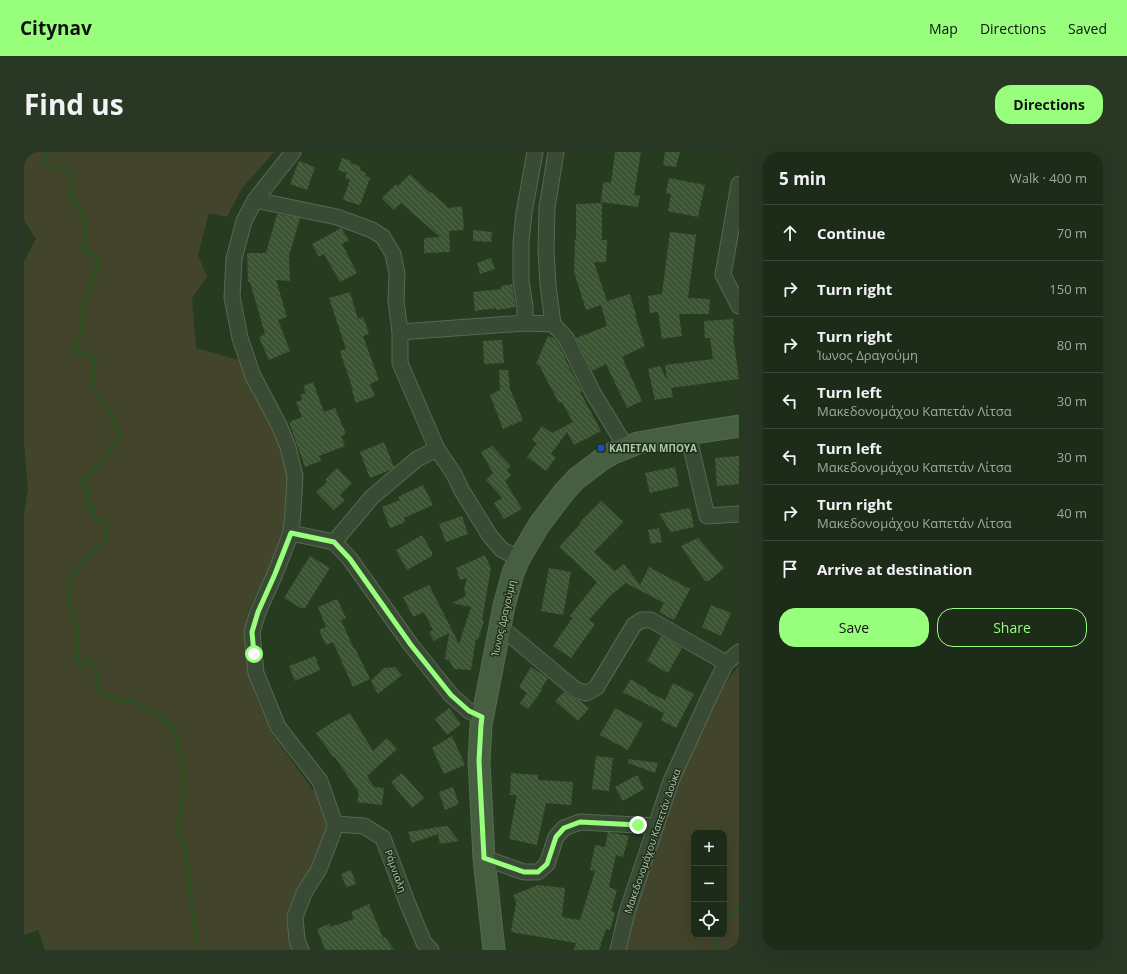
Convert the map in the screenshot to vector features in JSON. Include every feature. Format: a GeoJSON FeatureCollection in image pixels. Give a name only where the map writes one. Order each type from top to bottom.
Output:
{"type":"FeatureCollection","features":[{"type":"Feature","properties":{"kind":"street"},"geometry":{"type":"LineString","coordinates":[[293,152],[255,200],[244,221],[234,259],[232,297],[240,338],[253,376],[279,426],[288,448],[295,476],[291,533],[258,612],[252,632],[256,673],[278,727],[320,781],[335,824],[319,869],[304,893],[295,917],[297,940],[301,950]]}},
{"type":"Feature","properties":{"kind":"street"},"geometry":{"type":"LineString","coordinates":[[525,323],[525,306],[521,281],[521,236],[535,152]]}},
{"type":"Feature","properties":{"kind":"street"},"geometry":{"type":"LineString","coordinates":[[556,152],[547,208],[546,250],[548,285],[553,324],[566,338],[593,393],[626,447]]}},
{"type":"Feature","properties":{"kind":"street"},"geometry":{"type":"LineString","coordinates":[[739,184],[723,275],[739,306]]}},
{"type":"Feature","properties":{"kind":"street"},"geometry":{"type":"LineString","coordinates":[[255,200],[337,217],[372,230],[383,237],[393,254],[397,274],[396,301],[400,332],[400,363],[437,450],[454,474],[462,491],[490,536],[501,549],[519,559]]}},
{"type":"Feature","properties":{"kind":"street"},"geometry":{"type":"LineString","coordinates":[[400,332],[525,323],[553,324]]}},
{"type":"Feature","properties":{"kind":"street","name":"Ίωνος Δραγούμη"},"geometry":{"type":"LineString","coordinates":[[494,950],[484,858],[479,761],[481,725],[499,629],[509,589],[519,559],[539,525],[568,488],[588,469],[601,460],[626,447],[638,443],[739,426]]}},
{"type":"Feature","properties":{"kind":"street"},"geometry":{"type":"LineString","coordinates":[[688,434],[707,516],[739,514]]}},
{"type":"Feature","properties":{"kind":"street"},"geometry":{"type":"LineString","coordinates":[[334,542],[372,497],[417,460],[437,450]]}},
{"type":"Feature","properties":{"kind":"street"},"geometry":{"type":"LineString","coordinates":[[291,533],[334,542],[350,559],[411,645],[451,695],[469,711],[482,717]]}},
{"type":"Feature","properties":{"kind":"street"},"geometry":{"type":"LineString","coordinates":[[499,629],[509,634],[576,690],[586,693],[596,688],[634,625],[642,620],[651,620],[726,662]]}},
{"type":"Feature","properties":{"kind":"street","name":"Μακεδονομάχου Καπετάν Δούκα"},"geometry":{"type":"LineString","coordinates":[[618,950],[627,912],[671,781],[726,662],[739,652]]}},
{"type":"Feature","properties":{"kind":"street"},"geometry":{"type":"LineString","coordinates":[[484,858],[524,872],[538,872],[547,864],[556,837],[564,828],[580,822],[656,826]]}},
{"type":"Feature","properties":{"kind":"street","name":"Ράμνιαλη"},"geometry":{"type":"LineString","coordinates":[[335,824],[364,826],[383,838],[424,943],[431,950]]}},
{"type":"Feature","properties":{"kind":"green space"},"geometry":{"type":"Polygon","coordinates":[[[24,152],[274,152],[242,188],[227,217],[209,213],[198,255],[207,277],[192,298],[196,348],[239,360],[246,380],[274,429],[289,473],[284,540],[249,609],[245,656],[256,697],[271,733],[322,802],[327,829],[321,852],[296,894],[288,915],[288,935],[292,950],[45,950],[38,930],[24,935],[24,513],[28,489],[24,443],[24,262],[36,239],[25,222],[24,217],[24,152]]]}},
{"type":"Feature","properties":{"kind":"green space"},"geometry":{"type":"Polygon","coordinates":[[[739,665],[739,950],[622,950],[661,819],[721,690],[739,665]]]}},
{"type":"Feature","properties":{"kind":"building"},"geometry":{"type":"Polygon","coordinates":[[[615,152],[641,152],[634,195],[640,196],[638,207],[601,202],[603,182],[611,183],[615,152]]]}},
{"type":"Feature","properties":{"kind":"building"},"geometry":{"type":"Polygon","coordinates":[[[665,152],[680,152],[676,167],[663,165],[665,152]]]}},
{"type":"Feature","properties":{"kind":"building"},"geometry":{"type":"Polygon","coordinates":[[[342,158],[361,167],[360,170],[366,173],[365,176],[370,178],[360,205],[343,200],[350,180],[345,178],[347,173],[338,170],[342,158]]]}},
{"type":"Feature","properties":{"kind":"building"},"geometry":{"type":"Polygon","coordinates":[[[299,161],[315,167],[307,190],[290,184],[299,161]]]}},
{"type":"Feature","properties":{"kind":"building"},"geometry":{"type":"Polygon","coordinates":[[[410,174],[449,208],[462,206],[464,230],[449,231],[450,252],[424,253],[424,238],[440,237],[401,203],[394,210],[382,198],[396,184],[398,186],[410,174]]]}},
{"type":"Feature","properties":{"kind":"building"},"geometry":{"type":"Polygon","coordinates":[[[669,178],[705,185],[698,217],[668,211],[671,194],[666,193],[669,178]]]}},
{"type":"Feature","properties":{"kind":"building"},"geometry":{"type":"Polygon","coordinates":[[[602,203],[602,240],[607,240],[606,262],[594,262],[607,301],[630,294],[645,346],[622,357],[642,401],[627,408],[606,364],[592,371],[576,338],[607,326],[601,305],[586,310],[574,272],[576,204],[602,203]]]}},
{"type":"Feature","properties":{"kind":"building"},"geometry":{"type":"Polygon","coordinates":[[[277,214],[300,218],[289,256],[290,281],[276,280],[287,317],[278,320],[290,351],[269,360],[259,337],[265,334],[250,282],[248,282],[247,253],[266,253],[277,214]]]}},
{"type":"Feature","properties":{"kind":"building"},"geometry":{"type":"Polygon","coordinates":[[[341,228],[349,240],[342,244],[357,273],[340,282],[324,254],[319,257],[312,244],[341,228]]]}},
{"type":"Feature","properties":{"kind":"building"},"geometry":{"type":"Polygon","coordinates":[[[473,230],[492,232],[491,242],[473,241],[473,230]]]}},
{"type":"Feature","properties":{"kind":"building"},"geometry":{"type":"Polygon","coordinates":[[[670,232],[696,235],[688,298],[710,299],[709,314],[679,314],[682,336],[662,339],[658,312],[650,313],[648,296],[662,294],[670,232]]]}},
{"type":"Feature","properties":{"kind":"building"},"geometry":{"type":"Polygon","coordinates":[[[491,258],[495,269],[480,274],[477,263],[491,258]]]}},
{"type":"Feature","properties":{"kind":"building"},"geometry":{"type":"Polygon","coordinates":[[[512,284],[516,307],[475,311],[473,292],[501,289],[501,286],[512,284]]]}},
{"type":"Feature","properties":{"kind":"building"},"geometry":{"type":"Polygon","coordinates":[[[350,292],[358,319],[363,317],[369,334],[363,336],[379,380],[370,384],[375,396],[356,403],[340,351],[346,349],[329,298],[350,292]]]}},
{"type":"Feature","properties":{"kind":"building"},"geometry":{"type":"Polygon","coordinates":[[[733,319],[733,336],[739,379],[671,388],[673,397],[655,400],[648,369],[660,366],[667,380],[665,365],[713,359],[710,338],[705,338],[704,321],[733,319]]]}},
{"type":"Feature","properties":{"kind":"building"},"geometry":{"type":"Polygon","coordinates":[[[548,336],[558,343],[582,391],[580,392],[601,431],[574,445],[567,432],[551,454],[556,457],[546,471],[527,457],[537,443],[532,440],[542,426],[552,433],[573,422],[562,402],[559,403],[539,365],[536,364],[548,336]]]}},
{"type":"Feature","properties":{"kind":"building"},"geometry":{"type":"Polygon","coordinates":[[[502,340],[504,363],[484,364],[483,341],[502,340]]]}},
{"type":"Feature","properties":{"kind":"building"},"geometry":{"type":"Polygon","coordinates":[[[499,370],[508,370],[510,389],[523,420],[503,429],[490,395],[500,390],[499,370]]]}},
{"type":"Feature","properties":{"kind":"building"},"geometry":{"type":"Polygon","coordinates":[[[313,382],[324,412],[335,408],[346,434],[341,436],[345,446],[319,456],[321,461],[305,467],[289,422],[302,417],[296,402],[302,400],[300,395],[306,393],[303,386],[313,382]]]}},
{"type":"Feature","properties":{"kind":"building"},"geometry":{"type":"Polygon","coordinates":[[[384,442],[394,467],[370,478],[360,452],[384,442]]]}},
{"type":"Feature","properties":{"kind":"building"},"geometry":{"type":"Polygon","coordinates":[[[492,446],[511,466],[507,470],[511,475],[505,481],[522,509],[504,519],[494,503],[502,498],[486,480],[493,473],[481,452],[492,446]]]}},
{"type":"Feature","properties":{"kind":"building"},"geometry":{"type":"Polygon","coordinates":[[[739,456],[739,484],[717,486],[715,458],[739,456]]]}},
{"type":"Feature","properties":{"kind":"building"},"geometry":{"type":"Polygon","coordinates":[[[675,467],[679,486],[650,493],[645,473],[675,467]]]}},
{"type":"Feature","properties":{"kind":"building"},"geometry":{"type":"Polygon","coordinates":[[[337,468],[352,483],[340,495],[345,500],[334,510],[316,492],[327,482],[325,480],[337,468]]]}},
{"type":"Feature","properties":{"kind":"building"},"geometry":{"type":"Polygon","coordinates":[[[423,485],[433,505],[404,518],[405,522],[390,528],[382,507],[400,500],[398,497],[423,485]]]}},
{"type":"Feature","properties":{"kind":"building"},"geometry":{"type":"Polygon","coordinates":[[[601,501],[623,522],[594,552],[615,571],[624,564],[640,585],[649,567],[690,589],[674,620],[659,612],[664,603],[626,583],[611,595],[589,620],[595,624],[571,658],[553,646],[573,617],[569,617],[597,582],[559,547],[581,523],[580,522],[601,501]]]}},
{"type":"Feature","properties":{"kind":"building"},"geometry":{"type":"Polygon","coordinates":[[[690,508],[694,527],[671,532],[659,514],[690,508]]]}},
{"type":"Feature","properties":{"kind":"building"},"geometry":{"type":"Polygon","coordinates":[[[462,516],[468,534],[446,542],[439,524],[462,516]]]}},
{"type":"Feature","properties":{"kind":"building"},"geometry":{"type":"Polygon","coordinates":[[[659,528],[662,542],[651,544],[648,530],[659,528]]]}},
{"type":"Feature","properties":{"kind":"building"},"geometry":{"type":"Polygon","coordinates":[[[422,535],[432,552],[432,556],[407,570],[396,550],[422,535]]]}},
{"type":"Feature","properties":{"kind":"building"},"geometry":{"type":"Polygon","coordinates":[[[698,538],[724,568],[709,581],[705,581],[681,546],[698,538]]]}},
{"type":"Feature","properties":{"kind":"building"},"geometry":{"type":"Polygon","coordinates":[[[485,555],[491,568],[482,621],[484,621],[478,640],[476,639],[471,670],[454,669],[449,660],[445,659],[449,633],[434,641],[429,632],[433,630],[424,612],[413,617],[403,597],[429,585],[459,644],[471,607],[452,603],[466,596],[464,589],[467,578],[460,580],[456,568],[485,555]]]}},
{"type":"Feature","properties":{"kind":"building"},"geometry":{"type":"Polygon","coordinates":[[[310,556],[330,568],[305,608],[301,608],[284,598],[310,556]]]}},
{"type":"Feature","properties":{"kind":"building"},"geometry":{"type":"Polygon","coordinates":[[[549,568],[571,572],[563,615],[541,611],[549,568]]]}},
{"type":"Feature","properties":{"kind":"building"},"geometry":{"type":"Polygon","coordinates":[[[337,599],[346,618],[341,620],[370,679],[353,687],[333,642],[326,645],[319,630],[326,627],[318,607],[337,599]]]}},
{"type":"Feature","properties":{"kind":"building"},"geometry":{"type":"Polygon","coordinates":[[[711,605],[731,613],[721,636],[702,627],[711,605]]]}},
{"type":"Feature","properties":{"kind":"building"},"geometry":{"type":"Polygon","coordinates":[[[661,636],[682,648],[668,673],[647,661],[661,636]]]}},
{"type":"Feature","properties":{"kind":"building"},"geometry":{"type":"Polygon","coordinates":[[[315,656],[320,670],[295,681],[289,666],[315,656]]]}},
{"type":"Feature","properties":{"kind":"building"},"geometry":{"type":"Polygon","coordinates":[[[395,667],[402,675],[378,694],[371,681],[384,668],[395,667]]]}},
{"type":"Feature","properties":{"kind":"building"},"geometry":{"type":"Polygon","coordinates":[[[531,667],[548,678],[541,689],[542,690],[528,709],[520,703],[527,693],[519,687],[531,667]]]}},
{"type":"Feature","properties":{"kind":"building"},"geometry":{"type":"Polygon","coordinates":[[[631,679],[648,690],[647,691],[665,700],[673,683],[694,694],[676,728],[661,720],[664,713],[623,692],[631,679]]]}},
{"type":"Feature","properties":{"kind":"building"},"geometry":{"type":"Polygon","coordinates":[[[564,692],[589,708],[578,721],[555,701],[564,692]]]}},
{"type":"Feature","properties":{"kind":"building"},"geometry":{"type":"Polygon","coordinates":[[[449,708],[461,724],[447,735],[435,719],[449,708]]]}},
{"type":"Feature","properties":{"kind":"building"},"geometry":{"type":"Polygon","coordinates":[[[615,708],[643,723],[628,750],[600,735],[615,708]]]}},
{"type":"Feature","properties":{"kind":"building"},"geometry":{"type":"Polygon","coordinates":[[[350,713],[373,751],[387,738],[397,749],[367,776],[374,787],[384,788],[382,805],[357,802],[359,793],[335,757],[334,758],[316,733],[350,713]]]}},
{"type":"Feature","properties":{"kind":"building"},"geometry":{"type":"Polygon","coordinates":[[[452,736],[465,765],[444,774],[432,748],[452,736]]]}},
{"type":"Feature","properties":{"kind":"building"},"geometry":{"type":"Polygon","coordinates":[[[596,756],[613,758],[609,791],[592,789],[596,756]]]}},
{"type":"Feature","properties":{"kind":"building"},"geometry":{"type":"Polygon","coordinates":[[[629,759],[658,763],[655,773],[628,763],[629,759]]]}},
{"type":"Feature","properties":{"kind":"building"},"geometry":{"type":"Polygon","coordinates":[[[402,773],[424,798],[412,808],[391,782],[402,773]]]}},
{"type":"Feature","properties":{"kind":"building"},"geometry":{"type":"Polygon","coordinates":[[[511,773],[538,775],[538,780],[573,782],[571,805],[546,803],[537,845],[509,839],[517,795],[510,795],[511,773]]]}},
{"type":"Feature","properties":{"kind":"building"},"geometry":{"type":"Polygon","coordinates":[[[637,775],[644,789],[623,801],[615,787],[637,775]]]}},
{"type":"Feature","properties":{"kind":"building"},"geometry":{"type":"Polygon","coordinates":[[[453,787],[459,804],[445,810],[439,792],[453,787]]]}},
{"type":"Feature","properties":{"kind":"building"},"geometry":{"type":"Polygon","coordinates":[[[447,826],[459,841],[440,844],[438,834],[412,843],[408,832],[447,826]]]}},
{"type":"Feature","properties":{"kind":"building"},"geometry":{"type":"Polygon","coordinates":[[[608,832],[629,836],[623,857],[616,855],[609,887],[617,890],[611,911],[615,912],[610,930],[606,929],[599,950],[574,950],[576,943],[511,932],[516,902],[513,895],[538,885],[565,888],[562,917],[580,920],[595,871],[590,870],[595,845],[605,847],[608,832]]]}},
{"type":"Feature","properties":{"kind":"building"},"geometry":{"type":"Polygon","coordinates":[[[351,870],[356,884],[346,887],[341,874],[351,870]]]}},
{"type":"Feature","properties":{"kind":"building"},"geometry":{"type":"Polygon","coordinates":[[[369,904],[383,938],[385,937],[394,950],[325,950],[317,929],[329,924],[330,927],[354,919],[351,912],[369,904]]]}},
{"type":"Feature","properties":{"kind":"waterway"},"geometry":{"type":"LineString","coordinates":[[48,152],[45,162],[53,167],[68,169],[73,180],[71,198],[81,211],[85,221],[83,249],[100,261],[92,279],[83,307],[82,334],[73,351],[96,357],[93,365],[92,389],[106,405],[120,437],[103,460],[82,481],[90,494],[88,508],[93,507],[95,521],[107,522],[105,541],[81,564],[71,578],[68,594],[78,635],[76,653],[79,666],[89,659],[95,671],[100,693],[117,699],[137,703],[173,726],[183,763],[185,788],[178,830],[185,850],[197,946],[199,950]]}},
{"type":"Feature","properties":{"kind":"waterway"},"geometry":{"type":"LineString","coordinates":[[727,923],[734,911],[739,908]]}},
{"type":"Feature","properties":{"kind":"waterway"},"geometry":{"type":"LineString","coordinates":[[717,938],[716,940],[718,950]]}},
{"type":"Feature","properties":{"kind":"place","name":"ΚΑΠΕΤΑΝ ΜΠΟΥΑ"},"geometry":{"type":"Point","coordinates":[601,448]}},
{"type":"Feature","properties":{"kind":"route"},"geometry":{"type":"LineString","coordinates":[[254,654],[252,632],[258,612],[291,533],[334,542],[350,559],[411,645],[451,695],[463,707],[482,717],[479,761],[484,858],[524,872],[538,872],[547,864],[556,837],[564,828],[580,822],[638,825]]}}]}
